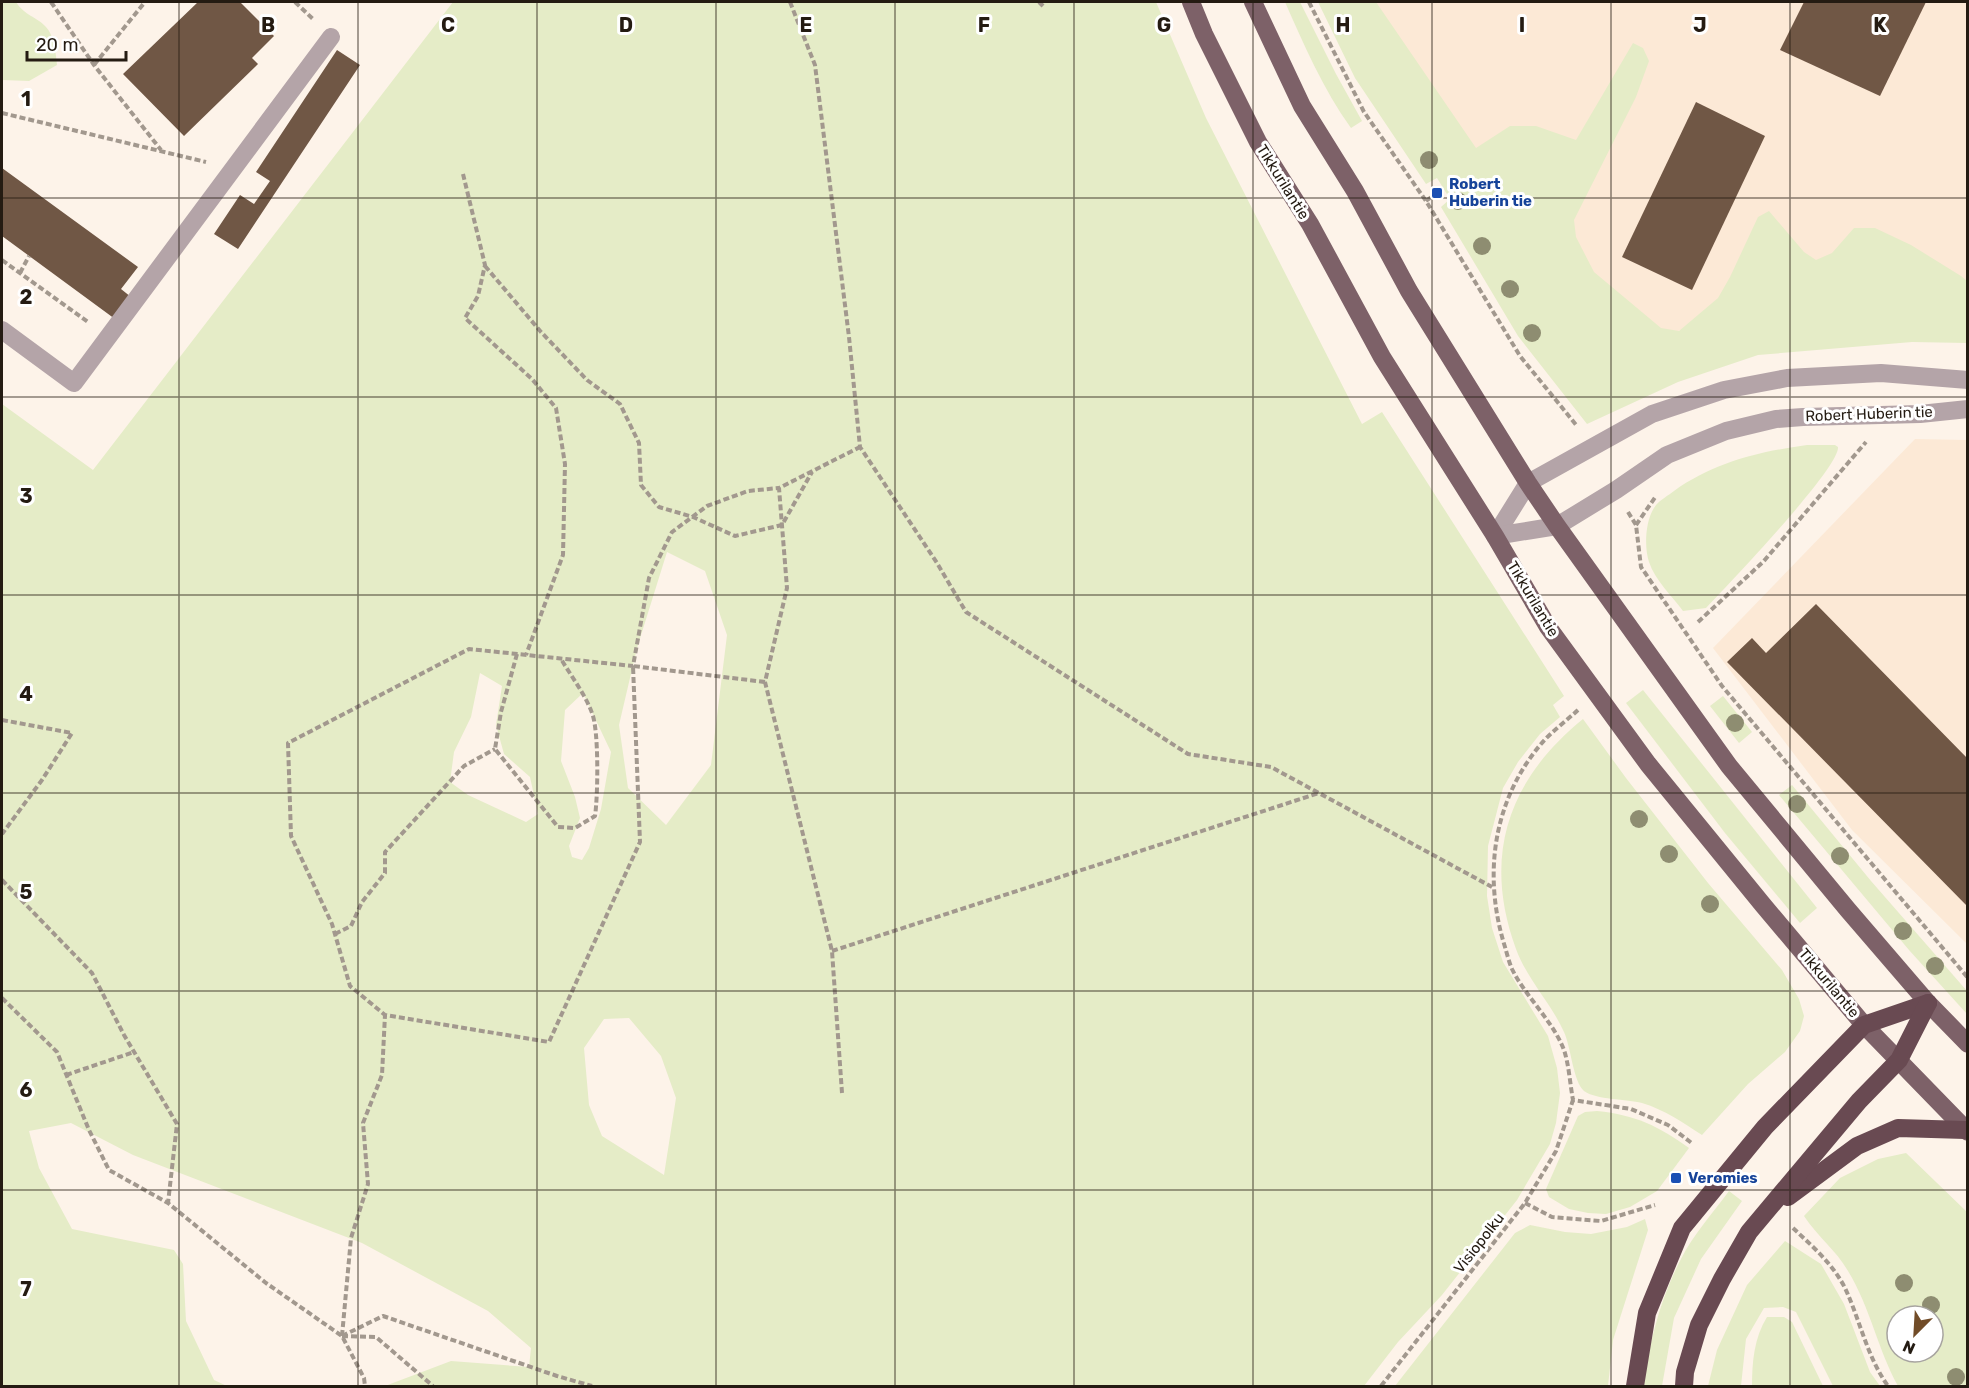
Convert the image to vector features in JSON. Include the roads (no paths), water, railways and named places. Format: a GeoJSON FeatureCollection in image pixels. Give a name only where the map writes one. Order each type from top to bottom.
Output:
{"type":"FeatureCollection","features":[{"type":"Feature","properties":{"kind":"highway"},"geometry":{"type":"LineString","coordinates":[[1635,1386],[1647,1313],[1682,1228],[1765,1127],[1864,1025],[1928,1003]]}},
{"type":"Feature","properties":{"kind":"highway"},"geometry":{"type":"LineString","coordinates":[[1684,1386],[1685,1372],[1699,1325],[1722,1278],[1749,1232],[1859,1101],[1899,1060],[1928,1003]]}},
{"type":"Feature","properties":{"kind":"highway"},"geometry":{"type":"LineString","coordinates":[[1764,1214],[1857,1146],[1898,1128],[1966,1131]]}},
{"type":"Feature","properties":{"kind":"main road","name":"Tikkurilantie"},"geometry":{"type":"LineString","coordinates":[[1191,2],[1204,34],[1258,142],[1310,224],[1382,357],[1495,536],[1548,627],[1648,764],[1864,1025],[1966,1131]]}},
{"type":"Feature","properties":{"kind":"main road"},"geometry":{"type":"LineString","coordinates":[[1252,2],[1302,106],[1354,191],[1409,291],[1557,526],[1729,766],[1848,910],[1928,1003],[1968,1044]]}},
{"type":"Feature","properties":{"kind":"street"},"geometry":{"type":"LineString","coordinates":[[2,330],[74,383],[331,37]]}},
{"type":"Feature","properties":{"kind":"street"},"geometry":{"type":"LineString","coordinates":[[1495,536],[1528,483],[1652,414],[1724,390],[1787,378],[1881,373],[1968,380]]}},
{"type":"Feature","properties":{"kind":"street","name":"Robert Huberin tie"},"geometry":{"type":"LineString","coordinates":[[1495,536],[1557,526],[1667,455],[1726,431],[1767,421],[1803,417],[1920,414],[1968,409]]}},
{"type":"Feature","properties":{"kind":"place","name":"Robert Huberin tie"},"geometry":{"type":"Point","coordinates":[1437,193]}},
{"type":"Feature","properties":{"kind":"place","name":"Veromies"},"geometry":{"type":"Point","coordinates":[1676,1178]}}]}
